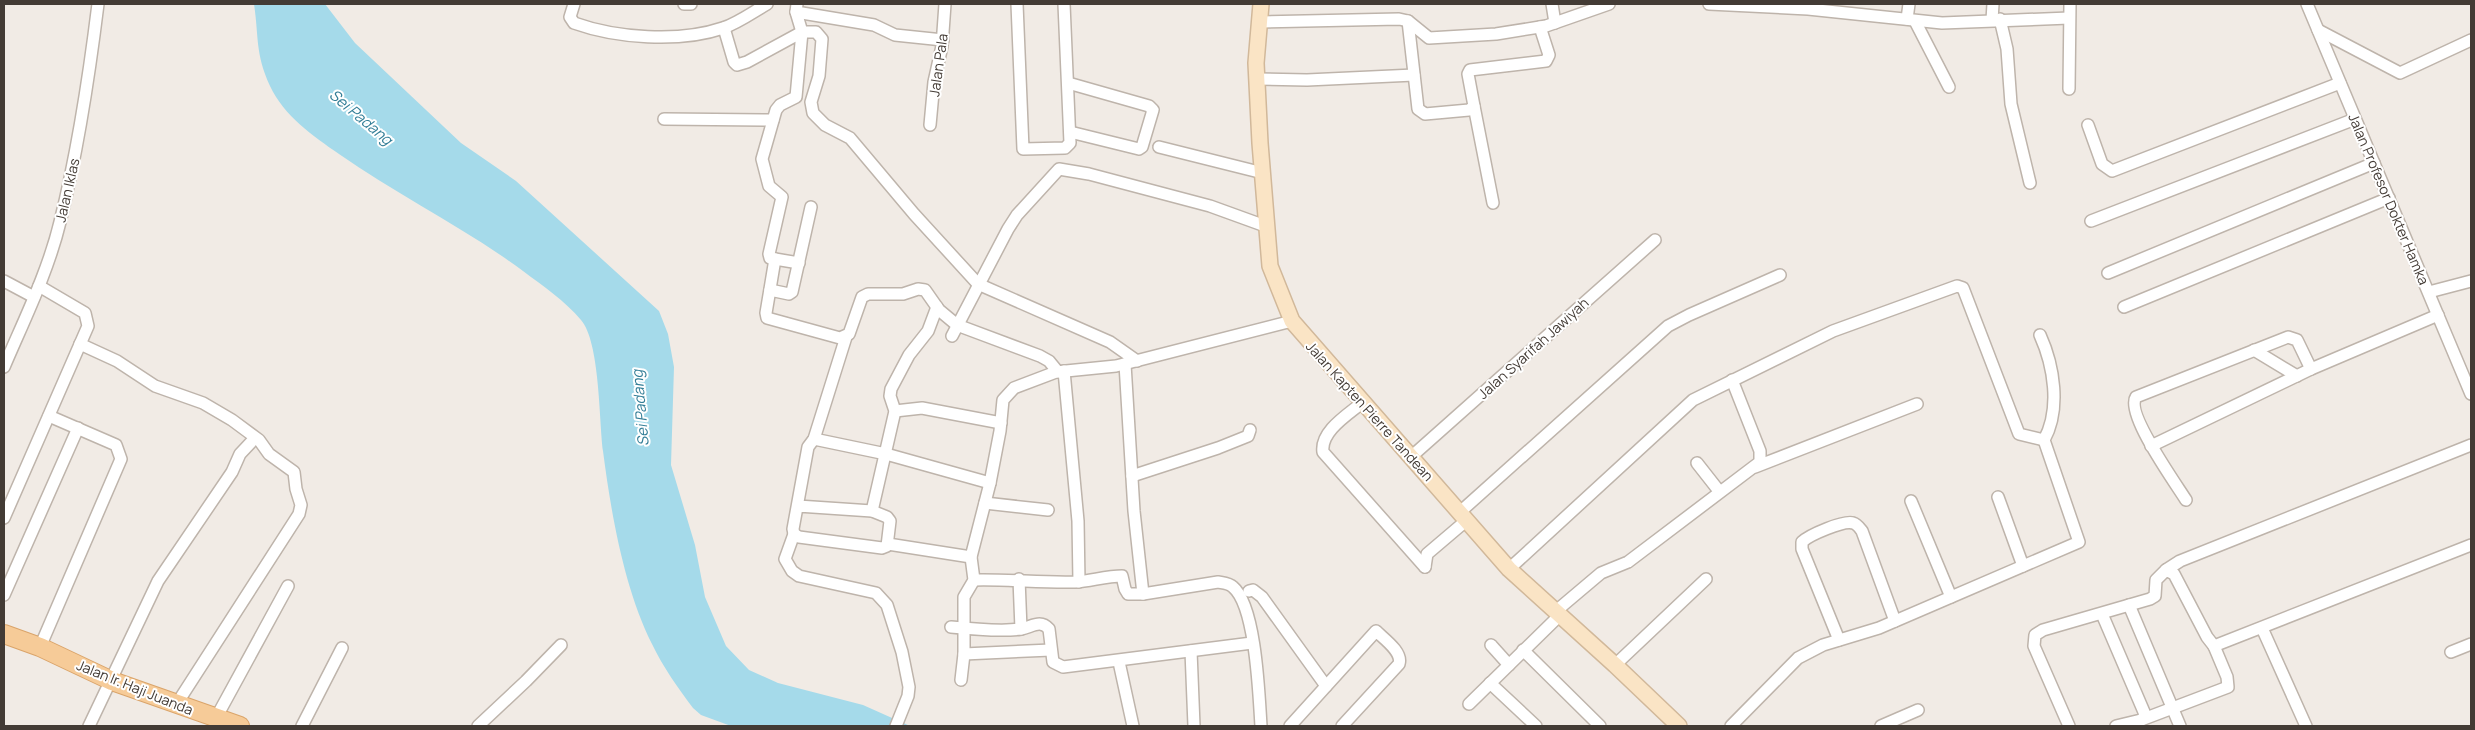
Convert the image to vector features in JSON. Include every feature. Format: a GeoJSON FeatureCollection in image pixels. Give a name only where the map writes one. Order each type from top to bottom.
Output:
{"type":"FeatureCollection","features":[{"type":"Feature","properties":{"kind":"main road","name":"Jalan Kapten Pierre Tandean"},"geometry":{"type":"LineString","coordinates":[[1261,4],[1257,79],[1270,266],[1273,278],[1292,321],[1509,569],[1679,726]]}},
{"type":"Feature","properties":{"kind":"main road","name":"Jalan Ir. Haji Juanda"},"geometry":{"type":"LineString","coordinates":[[4,634],[40,647],[112,681],[240,726]]}},
{"type":"Feature","properties":{"kind":"street","name":"Jalan Iklas"},"geometry":{"type":"LineString","coordinates":[[4,367],[39,286],[60,223],[79,135],[98,4]]}},
{"type":"Feature","properties":{"kind":"street"},"geometry":{"type":"LineString","coordinates":[[574,4],[570,17],[574,23],[599,32],[659,36],[697,34],[724,28],[767,4]]}},
{"type":"Feature","properties":{"kind":"street"},"geometry":{"type":"LineString","coordinates":[[684,4],[691,4]]}},
{"type":"Feature","properties":{"kind":"street","name":"Jalan Pala"},"geometry":{"type":"LineString","coordinates":[[930,125],[945,4]]}},
{"type":"Feature","properties":{"kind":"street"},"geometry":{"type":"LineString","coordinates":[[1017,4],[1022,148],[1065,148],[1070,143],[1070,132],[1064,4]]}},
{"type":"Feature","properties":{"kind":"street"},"geometry":{"type":"LineString","coordinates":[[1552,4],[1555,23]]}},
{"type":"Feature","properties":{"kind":"street"},"geometry":{"type":"LineString","coordinates":[[1260,22],[1380,18],[1408,21],[1429,38],[1496,34],[1540,27],[1609,4]]}},
{"type":"Feature","properties":{"kind":"street"},"geometry":{"type":"LineString","coordinates":[[1709,4],[1821,7],[1911,20],[1950,23],[2069,18]]}},
{"type":"Feature","properties":{"kind":"street"},"geometry":{"type":"LineString","coordinates":[[1909,4],[1911,20],[1949,87]]}},
{"type":"Feature","properties":{"kind":"street"},"geometry":{"type":"LineString","coordinates":[[1993,4],[1996,20],[2007,49],[2012,104],[2030,183]]}},
{"type":"Feature","properties":{"kind":"street"},"geometry":{"type":"LineString","coordinates":[[2069,89],[2070,4]]}},
{"type":"Feature","properties":{"kind":"street","name":"Jalan Profesor Dokter Hamka"},"geometry":{"type":"LineString","coordinates":[[2307,4],[2471,394]]}},
{"type":"Feature","properties":{"kind":"street"},"geometry":{"type":"LineString","coordinates":[[799,263],[770,258],[769,254],[782,197],[769,186],[762,159],[773,120],[780,105],[796,98],[802,32],[796,8],[874,25],[895,35],[942,40]]}},
{"type":"Feature","properties":{"kind":"street"},"geometry":{"type":"LineString","coordinates":[[1408,21],[1418,109],[1422,113],[1469,110],[1474,106]]}},
{"type":"Feature","properties":{"kind":"street"},"geometry":{"type":"LineString","coordinates":[[1493,203],[1468,72],[1473,69],[1546,61],[1549,55],[1540,27]]}},
{"type":"Feature","properties":{"kind":"street"},"geometry":{"type":"LineString","coordinates":[[724,28],[734,62],[737,65],[747,62],[802,32],[816,32],[822,39],[820,76],[811,102],[811,109],[816,118],[850,138],[914,214],[978,284],[1110,342],[1137,361]]}},
{"type":"Feature","properties":{"kind":"street"},"geometry":{"type":"LineString","coordinates":[[2318,30],[2400,73],[2471,40]]}},
{"type":"Feature","properties":{"kind":"street"},"geometry":{"type":"LineString","coordinates":[[1257,79],[1307,80],[1414,75]]}},
{"type":"Feature","properties":{"kind":"street"},"geometry":{"type":"LineString","coordinates":[[2088,126],[2102,164],[2112,171],[2340,82]]}},
{"type":"Feature","properties":{"kind":"street"},"geometry":{"type":"LineString","coordinates":[[1068,83],[1149,106],[1153,110],[1142,147],[1139,149],[1070,132]]}},
{"type":"Feature","properties":{"kind":"street"},"geometry":{"type":"LineString","coordinates":[[2091,221],[2355,119]]}},
{"type":"Feature","properties":{"kind":"street"},"geometry":{"type":"LineString","coordinates":[[664,120],[773,120]]}},
{"type":"Feature","properties":{"kind":"street"},"geometry":{"type":"LineString","coordinates":[[1159,147],[1263,173]]}},
{"type":"Feature","properties":{"kind":"street"},"geometry":{"type":"LineString","coordinates":[[2108,273],[2374,163]]}},
{"type":"Feature","properties":{"kind":"street"},"geometry":{"type":"LineString","coordinates":[[952,336],[978,284],[1017,216],[1059,169],[1089,174],[1210,206],[1268,227]]}},
{"type":"Feature","properties":{"kind":"street"},"geometry":{"type":"LineString","coordinates":[[2124,307],[2389,198]]}},
{"type":"Feature","properties":{"kind":"street"},"geometry":{"type":"LineString","coordinates":[[770,290],[791,294],[811,207]]}},
{"type":"Feature","properties":{"kind":"street","name":"Jalan Syarifah Jawiyah"},"geometry":{"type":"LineString","coordinates":[[1412,456],[1655,240]]}},
{"type":"Feature","properties":{"kind":"street"},"geometry":{"type":"LineString","coordinates":[[775,259],[766,315],[768,318],[840,338],[846,337]]}},
{"type":"Feature","properties":{"kind":"street"},"geometry":{"type":"LineString","coordinates":[[1363,402],[1326,435],[1322,443],[1323,452],[1425,567],[1427,554],[1463,516],[1668,326],[1780,276]]}},
{"type":"Feature","properties":{"kind":"street"},"geometry":{"type":"LineString","coordinates":[[4,281],[34,297]]}},
{"type":"Feature","properties":{"kind":"street"},"geometry":{"type":"LineString","coordinates":[[2429,292],[2471,281]]}},
{"type":"Feature","properties":{"kind":"street"},"geometry":{"type":"LineString","coordinates":[[4,518],[88,326],[85,313],[39,286]]}},
{"type":"Feature","properties":{"kind":"street"},"geometry":{"type":"LineString","coordinates":[[1509,569],[1693,400],[1833,331],[1961,286],[2019,434],[2044,440]]}},
{"type":"Feature","properties":{"kind":"street"},"geometry":{"type":"LineString","coordinates":[[896,726],[905,704],[909,687],[902,652],[887,605],[876,593],[799,576],[792,572],[786,559],[794,534],[793,529],[808,447],[814,439],[846,337],[849,334],[862,297],[868,294],[903,294],[918,289],[925,290],[949,320],[1040,356],[1062,372],[1078,520],[1078,582]]}},
{"type":"Feature","properties":{"kind":"street"},"geometry":{"type":"LineString","coordinates":[[872,511],[895,411],[890,396],[891,389],[909,355],[928,332],[937,307]]}},
{"type":"Feature","properties":{"kind":"street"},"geometry":{"type":"LineString","coordinates":[[2151,446],[2297,376],[2438,315]]}},
{"type":"Feature","properties":{"kind":"street"},"geometry":{"type":"LineString","coordinates":[[961,680],[964,654],[964,596],[974,580],[971,557],[990,483],[1001,423],[1003,400],[1014,388],[1032,380],[1062,372],[1125,364],[1292,321]]}},
{"type":"Feature","properties":{"kind":"street"},"geometry":{"type":"LineString","coordinates":[[1731,726],[1798,658],[1823,645],[1896,621],[2079,542],[2044,440],[2049,430],[2054,410],[2052,372],[2040,335]]}},
{"type":"Feature","properties":{"kind":"street"},"geometry":{"type":"LineString","coordinates":[[2186,500],[2151,446],[2134,410],[2133,401],[2136,398],[2282,338],[2293,337],[2297,340],[2311,370]]}},
{"type":"Feature","properties":{"kind":"street"},"geometry":{"type":"LineString","coordinates":[[80,344],[117,361],[155,386],[202,403],[232,420],[255,438],[269,454],[294,472],[296,489],[301,505],[299,514],[176,705]]}},
{"type":"Feature","properties":{"kind":"street"},"geometry":{"type":"LineString","coordinates":[[2254,350],[2297,376]]}},
{"type":"Feature","properties":{"kind":"street"},"geometry":{"type":"LineString","coordinates":[[1125,364],[1132,476],[1143,594]]}},
{"type":"Feature","properties":{"kind":"street"},"geometry":{"type":"LineString","coordinates":[[1469,704],[1558,613],[1601,573],[1628,562],[1719,491],[1760,462],[1760,451],[1732,380]]}},
{"type":"Feature","properties":{"kind":"street"},"geometry":{"type":"LineString","coordinates":[[1753,468],[1916,404]]}},
{"type":"Feature","properties":{"kind":"street"},"geometry":{"type":"LineString","coordinates":[[895,411],[922,408],[1001,423]]}},
{"type":"Feature","properties":{"kind":"street"},"geometry":{"type":"LineString","coordinates":[[40,647],[121,459],[116,445],[49,416]]}},
{"type":"Feature","properties":{"kind":"street"},"geometry":{"type":"LineString","coordinates":[[4,595],[78,428]]}},
{"type":"Feature","properties":{"kind":"street"},"geometry":{"type":"LineString","coordinates":[[1132,476],[1218,448],[1248,436],[1250,430]]}},
{"type":"Feature","properties":{"kind":"street"},"geometry":{"type":"LineString","coordinates":[[89,726],[158,581],[232,472],[240,454],[255,438]]}},
{"type":"Feature","properties":{"kind":"street"},"geometry":{"type":"LineString","coordinates":[[814,439],[886,454],[990,483]]}},
{"type":"Feature","properties":{"kind":"street"},"geometry":{"type":"LineString","coordinates":[[2069,726],[2034,646],[2035,635],[2043,630],[2129,606],[2155,596],[2156,580],[2166,570],[2180,561],[2471,445]]}},
{"type":"Feature","properties":{"kind":"street"},"geometry":{"type":"LineString","coordinates":[[1697,463],[1719,491]]}},
{"type":"Feature","properties":{"kind":"street"},"geometry":{"type":"LineString","coordinates":[[1998,497],[2024,566]]}},
{"type":"Feature","properties":{"kind":"street"},"geometry":{"type":"LineString","coordinates":[[1911,501],[1951,597]]}},
{"type":"Feature","properties":{"kind":"street"},"geometry":{"type":"LineString","coordinates":[[985,503],[1048,510]]}},
{"type":"Feature","properties":{"kind":"street"},"geometry":{"type":"LineString","coordinates":[[798,506],[872,511],[887,517],[890,521],[888,544]]}},
{"type":"Feature","properties":{"kind":"street"},"geometry":{"type":"LineString","coordinates":[[1839,640],[1802,548],[1802,542],[1808,536],[1848,522],[1857,525],[1862,531],[1896,621]]}},
{"type":"Feature","properties":{"kind":"street"},"geometry":{"type":"LineString","coordinates":[[794,534],[882,548],[888,544],[971,557]]}},
{"type":"Feature","properties":{"kind":"street"},"geometry":{"type":"LineString","coordinates":[[2214,646],[2471,545]]}},
{"type":"Feature","properties":{"kind":"street"},"geometry":{"type":"LineString","coordinates":[[2116,726],[2138,723],[2228,687],[2227,677],[2214,646],[2207,637],[2174,574],[2166,570]]}},
{"type":"Feature","properties":{"kind":"street"},"geometry":{"type":"LineString","coordinates":[[974,580],[1019,579],[1032,583],[1078,582],[1122,576],[1126,592],[1143,594],[1213,583],[1228,584],[1240,595],[1249,622],[1257,668],[1261,726]]}},
{"type":"Feature","properties":{"kind":"street"},"geometry":{"type":"LineString","coordinates":[[1019,579],[1021,629]]}},
{"type":"Feature","properties":{"kind":"street"},"geometry":{"type":"LineString","coordinates":[[1615,665],[1706,579]]}},
{"type":"Feature","properties":{"kind":"street"},"geometry":{"type":"LineString","coordinates":[[216,718],[288,586]]}},
{"type":"Feature","properties":{"kind":"street"},"geometry":{"type":"LineString","coordinates":[[1249,591],[1253,590],[1262,597],[1326,686]]}},
{"type":"Feature","properties":{"kind":"street"},"geometry":{"type":"LineString","coordinates":[[2129,606],[2180,726]]}},
{"type":"Feature","properties":{"kind":"street"},"geometry":{"type":"LineString","coordinates":[[2102,614],[2144,712],[2145,717],[2138,723]]}},
{"type":"Feature","properties":{"kind":"street"},"geometry":{"type":"LineString","coordinates":[[951,627],[1021,629],[1038,623],[1046,625],[1049,629],[1053,662],[1062,667],[1119,662],[1252,643]]}},
{"type":"Feature","properties":{"kind":"street"},"geometry":{"type":"LineString","coordinates":[[2262,628],[2306,726]]}},
{"type":"Feature","properties":{"kind":"street"},"geometry":{"type":"LineString","coordinates":[[1290,726],[1376,631],[1401,659],[1399,664],[1342,726]]}},
{"type":"Feature","properties":{"kind":"street"},"geometry":{"type":"LineString","coordinates":[[1491,644],[1508,665]]}},
{"type":"Feature","properties":{"kind":"street"},"geometry":{"type":"LineString","coordinates":[[2451,652],[2471,644]]}},
{"type":"Feature","properties":{"kind":"street"},"geometry":{"type":"LineString","coordinates":[[478,726],[526,682],[561,645]]}},
{"type":"Feature","properties":{"kind":"street"},"geometry":{"type":"LineString","coordinates":[[302,726],[342,648]]}},
{"type":"Feature","properties":{"kind":"street"},"geometry":{"type":"LineString","coordinates":[[964,654],[1051,650]]}},
{"type":"Feature","properties":{"kind":"street"},"geometry":{"type":"LineString","coordinates":[[1523,650],[1600,726]]}},
{"type":"Feature","properties":{"kind":"street"},"geometry":{"type":"LineString","coordinates":[[1191,652],[1194,726]]}},
{"type":"Feature","properties":{"kind":"street"},"geometry":{"type":"LineString","coordinates":[[1119,662],[1133,726]]}},
{"type":"Feature","properties":{"kind":"street"},"geometry":{"type":"LineString","coordinates":[[1490,683],[1536,726]]}},
{"type":"Feature","properties":{"kind":"street"},"geometry":{"type":"LineString","coordinates":[[1881,726],[1918,710]]}},
{"type":"Feature","properties":{"kind":"water","name":"Sei Padang"},"geometry":{"type":"Polygon","coordinates":[[[254,4],[325,4],[355,43],[461,143],[516,181],[659,311],[668,334],[674,367],[671,465],[695,545],[705,597],[726,646],[749,670],[778,683],[863,705],[910,726],[731,726],[701,715],[693,708],[671,677],[652,644],[642,622],[626,575],[606,475],[598,382],[592,345],[581,320],[554,294],[501,255],[362,169],[319,140],[291,116],[276,97],[265,74],[260,54],[254,4]]]}}]}
